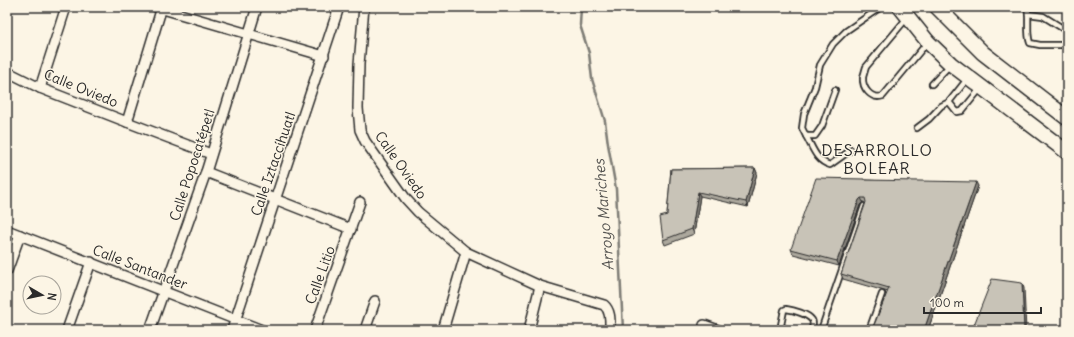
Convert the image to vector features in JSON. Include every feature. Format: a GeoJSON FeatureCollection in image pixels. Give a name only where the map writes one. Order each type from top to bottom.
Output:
{"type":"FeatureCollection","features":[{"type":"Feature","properties":{"kind":"main road"},"geometry":{"type":"LineString","coordinates":[[937,7],[983,53],[1067,118]]}},
{"type":"Feature","properties":{"kind":"main road"},"geometry":{"type":"LineString","coordinates":[[904,12],[928,42],[951,64],[1067,152]]}},
{"type":"Feature","properties":{"kind":"street"},"geometry":{"type":"LineString","coordinates":[[40,88],[66,7]]}},
{"type":"Feature","properties":{"kind":"street","name":"Calle Popocatépetl"},"geometry":{"type":"LineString","coordinates":[[150,330],[206,172],[257,7]]}},
{"type":"Feature","properties":{"kind":"street","name":"Calle Iztaccíhuatl"},"geometry":{"type":"LineString","coordinates":[[232,330],[340,7]]}},
{"type":"Feature","properties":{"kind":"street","name":"Calle Oviedo"},"geometry":{"type":"LineString","coordinates":[[364,7],[359,64],[358,108],[360,130],[365,141],[406,199],[418,212],[466,252],[540,286],[599,302],[607,308],[610,315],[610,330]]}},
{"type":"Feature","properties":{"kind":"street"},"geometry":{"type":"LineString","coordinates":[[127,122],[159,8],[324,56]]}},
{"type":"Feature","properties":{"kind":"street","name":"Calle Oviedo"},"geometry":{"type":"LineString","coordinates":[[7,74],[12,74],[40,88],[211,154]]}},
{"type":"Feature","properties":{"kind":"street"},"geometry":{"type":"LineString","coordinates":[[206,172],[351,229]]}},
{"type":"Feature","properties":{"kind":"street","name":"Calle Litio"},"geometry":{"type":"LineString","coordinates":[[315,330],[360,202]]}},
{"type":"Feature","properties":{"kind":"street","name":"Calle Santander"},"geometry":{"type":"LineString","coordinates":[[7,230],[262,330]]}},
{"type":"Feature","properties":{"kind":"street"},"geometry":{"type":"LineString","coordinates":[[7,271],[20,235]]}},
{"type":"Feature","properties":{"kind":"street"},"geometry":{"type":"LineString","coordinates":[[443,330],[466,252]]}},
{"type":"Feature","properties":{"kind":"street"},"geometry":{"type":"LineString","coordinates":[[67,330],[91,262]]}},
{"type":"Feature","properties":{"kind":"street"},"geometry":{"type":"LineString","coordinates":[[529,330],[540,286]]}},
{"type":"Feature","properties":{"kind":"street"},"geometry":{"type":"LineString","coordinates":[[365,330],[375,301]]}},
{"type":"Feature","properties":{"kind":"street"},"geometry":{"type":"LineString","coordinates":[[704,325],[718,330]]}},
{"type":"Feature","properties":{"kind":"lane"},"geometry":{"type":"LineString","coordinates":[[851,150],[834,164],[830,165],[824,163],[819,159],[802,128],[804,114],[815,87],[820,66],[832,44],[846,30],[880,7]]}},
{"type":"Feature","properties":{"kind":"lane"},"geometry":{"type":"LineString","coordinates":[[1027,7],[1028,38],[1030,43],[1040,45],[1067,45]]}},
{"type":"Feature","properties":{"kind":"lane"},"geometry":{"type":"LineString","coordinates":[[904,12],[866,67],[863,77],[864,86],[872,96],[878,98],[883,96],[928,42]]}},
{"type":"Feature","properties":{"kind":"lane"},"geometry":{"type":"LineString","coordinates":[[1028,14],[1043,16],[1067,31]]}},
{"type":"Feature","properties":{"kind":"lane"},"geometry":{"type":"LineString","coordinates":[[932,84],[951,64]]}},
{"type":"Feature","properties":{"kind":"lane"},"geometry":{"type":"LineString","coordinates":[[917,128],[929,119],[941,106],[949,102],[969,77]]}},
{"type":"Feature","properties":{"kind":"lane"},"geometry":{"type":"LineString","coordinates":[[949,102],[957,112],[962,111],[982,87]]}},
{"type":"Feature","properties":{"kind":"lane"},"geometry":{"type":"LineString","coordinates":[[806,136],[815,136],[822,126],[835,90]]}},
{"type":"Feature","properties":{"kind":"lane"},"geometry":{"type":"LineString","coordinates":[[821,330],[864,206]]}},
{"type":"Feature","properties":{"kind":"lane"},"geometry":{"type":"LineString","coordinates":[[870,330],[882,294]]}},
{"type":"Feature","properties":{"kind":"lane"},"geometry":{"type":"LineString","coordinates":[[791,330],[783,328],[781,325],[784,310],[786,309],[807,316],[811,319],[813,324],[812,330]]}},
{"type":"Feature","properties":{"kind":"building"},"geometry":{"type":"Polygon","coordinates":[[[755,168],[746,202],[698,192],[692,229],[663,240],[660,217],[667,215],[671,169],[755,168]]]}},
{"type":"Feature","properties":{"kind":"building"},"geometry":{"type":"Polygon","coordinates":[[[816,178],[976,182],[924,330],[872,330],[889,288],[841,274],[866,202],[865,198],[861,198],[859,200],[837,261],[791,249],[816,178]]]}},
{"type":"Feature","properties":{"kind":"building"},"geometry":{"type":"Polygon","coordinates":[[[992,279],[1022,283],[1024,330],[972,330],[992,279]]]}},
{"type":"Feature","properties":{"kind":"waterway","name":"Arroyo Mariches"},"geometry":{"type":"LineString","coordinates":[[581,7],[580,25],[589,53],[592,79],[605,121],[616,189],[623,330]]}},
{"type":"Feature","properties":{"kind":"district","name":"DESARROLLO BOLEAR"},"geometry":{"type":"Point","coordinates":[877,159]}}]}
